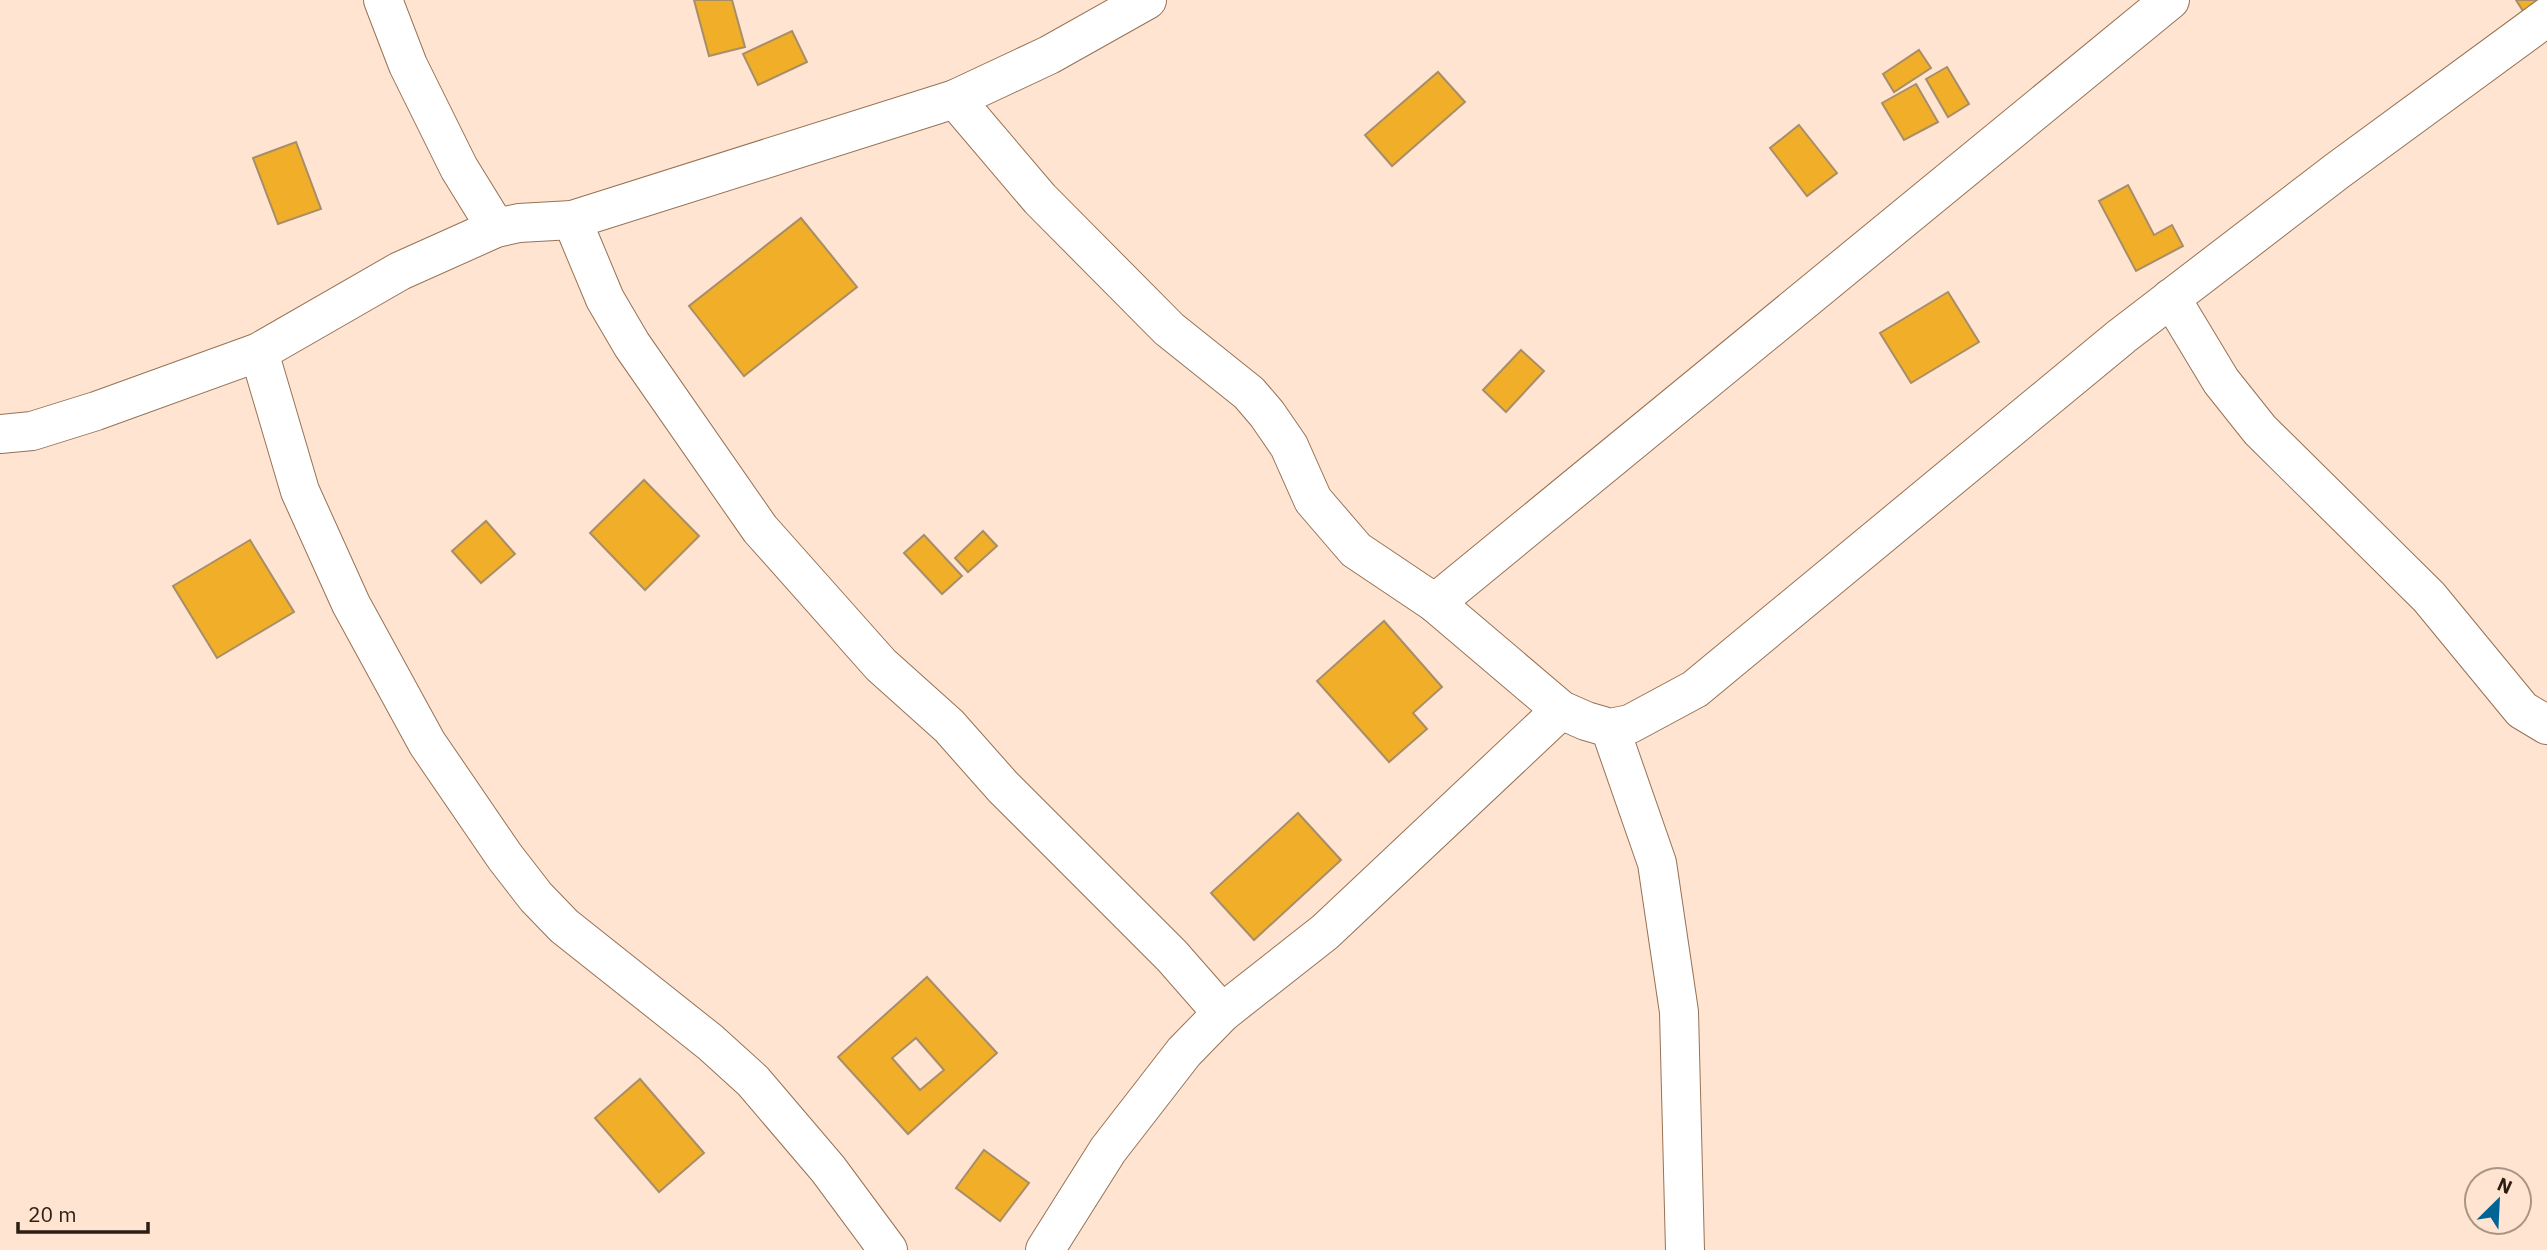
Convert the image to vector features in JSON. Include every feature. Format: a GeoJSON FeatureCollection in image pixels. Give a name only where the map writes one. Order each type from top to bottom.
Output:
{"type":"FeatureCollection","features":[{"type":"Feature","properties":{"kind":"street"},"geometry":{"type":"LineString","coordinates":[[383,0],[408,65],[459,168],[496,229]]}},
{"type":"Feature","properties":{"kind":"street"},"geometry":{"type":"LineString","coordinates":[[0,434],[32,431],[96,411],[259,352],[400,271],[496,229],[519,223],[572,220],[954,99],[1049,55],[1147,0]]}},
{"type":"Feature","properties":{"kind":"street"},"geometry":{"type":"LineString","coordinates":[[1435,603],[2170,0]]}},
{"type":"Feature","properties":{"kind":"street"},"geometry":{"type":"LineString","coordinates":[[954,99],[1040,200],[1169,329],[1249,393],[1289,446],[1314,500],[1342,538],[1435,603],[1561,710],[1610,728],[1640,720],[1695,688],[2036,405],[2171,298],[2337,171],[2547,18]]}},
{"type":"Feature","properties":{"kind":"street"},"geometry":{"type":"LineString","coordinates":[[572,220],[605,299],[632,345],[760,529],[881,665],[949,726],[1003,787],[1172,956],[1222,1013]]}},
{"type":"Feature","properties":{"kind":"street"},"geometry":{"type":"LineString","coordinates":[[2171,298],[2221,381],[2260,430],[2429,597],[2522,710],[2547,725]]}},
{"type":"Feature","properties":{"kind":"street"},"geometry":{"type":"LineString","coordinates":[[259,352],[300,491],[351,604],[427,743],[505,857],[536,897],[574,935],[710,1042],[752,1081],[821,1160],[888,1250]]}},
{"type":"Feature","properties":{"kind":"street"},"geometry":{"type":"LineString","coordinates":[[1045,1250],[1116,1140],[1184,1052],[1222,1013],[1325,932],[1561,710]]}},
{"type":"Feature","properties":{"kind":"street"},"geometry":{"type":"LineString","coordinates":[[1610,728],[1657,863],[1679,1012],[1684,1100],[1685,1250]]}},
{"type":"Feature","properties":{"kind":"building"},"geometry":{"type":"Polygon","coordinates":[[[694,0],[732,0],[745,47],[709,56],[694,0]]]}},
{"type":"Feature","properties":{"kind":"building"},"geometry":{"type":"Polygon","coordinates":[[[2516,0],[2546,0],[2525,14],[2516,0]]]}},
{"type":"Feature","properties":{"kind":"building"},"geometry":{"type":"Polygon","coordinates":[[[792,31],[807,62],[758,85],[743,54],[792,31]]]}},
{"type":"Feature","properties":{"kind":"building"},"geometry":{"type":"Polygon","coordinates":[[[1919,50],[1931,68],[1894,92],[1883,74],[1919,50]]]}},
{"type":"Feature","properties":{"kind":"building"},"geometry":{"type":"Polygon","coordinates":[[[1947,67],[1969,104],[1948,117],[1926,79],[1947,67]]]}},
{"type":"Feature","properties":{"kind":"building"},"geometry":{"type":"Polygon","coordinates":[[[1438,72],[1465,102],[1392,166],[1365,135],[1438,72]]]}},
{"type":"Feature","properties":{"kind":"building"},"geometry":{"type":"Polygon","coordinates":[[[1916,84],[1938,122],[1904,140],[1882,103],[1916,84]]]}},
{"type":"Feature","properties":{"kind":"building"},"geometry":{"type":"Polygon","coordinates":[[[1799,125],[1837,173],[1807,196],[1770,148],[1799,125]]]}},
{"type":"Feature","properties":{"kind":"building"},"geometry":{"type":"Polygon","coordinates":[[[296,142],[321,209],[278,224],[253,158],[296,142]]]}},
{"type":"Feature","properties":{"kind":"building"},"geometry":{"type":"Polygon","coordinates":[[[2128,185],[2154,235],[2172,225],[2183,246],[2136,271],[2099,201],[2128,185]]]}},
{"type":"Feature","properties":{"kind":"building"},"geometry":{"type":"Polygon","coordinates":[[[801,218],[857,287],[744,376],[689,306],[801,218]]]}},
{"type":"Feature","properties":{"kind":"building"},"geometry":{"type":"Polygon","coordinates":[[[1948,292],[1979,342],[1911,383],[1880,333],[1948,292]]]}},
{"type":"Feature","properties":{"kind":"building"},"geometry":{"type":"Polygon","coordinates":[[[1521,350],[1544,371],[1506,412],[1483,390],[1521,350]]]}},
{"type":"Feature","properties":{"kind":"building"},"geometry":{"type":"Polygon","coordinates":[[[644,480],[699,536],[645,590],[590,533],[644,480]]]}},
{"type":"Feature","properties":{"kind":"building"},"geometry":{"type":"Polygon","coordinates":[[[486,521],[515,554],[481,583],[452,551],[486,521]]]}},
{"type":"Feature","properties":{"kind":"building"},"geometry":{"type":"Polygon","coordinates":[[[983,531],[997,546],[968,572],[955,558],[983,531]]]}},
{"type":"Feature","properties":{"kind":"building"},"geometry":{"type":"Polygon","coordinates":[[[924,535],[962,576],[942,594],[904,553],[924,535]]]}},
{"type":"Feature","properties":{"kind":"building"},"geometry":{"type":"Polygon","coordinates":[[[250,540],[294,612],[217,658],[173,586],[250,540]]]}},
{"type":"Feature","properties":{"kind":"building"},"geometry":{"type":"Polygon","coordinates":[[[1384,621],[1442,687],[1413,713],[1427,729],[1389,762],[1317,681],[1384,621]]]}},
{"type":"Feature","properties":{"kind":"building"},"geometry":{"type":"Polygon","coordinates":[[[1298,813],[1341,860],[1254,940],[1211,893],[1298,813]]]}},
{"type":"Feature","properties":{"kind":"building"},"geometry":{"type":"Polygon","coordinates":[[[927,977],[997,1053],[908,1134],[838,1057],[927,977]],[[916,1038],[892,1058],[920,1090],[944,1070],[916,1038]]]}},
{"type":"Feature","properties":{"kind":"building"},"geometry":{"type":"Polygon","coordinates":[[[640,1079],[704,1153],[659,1192],[595,1118],[640,1079]]]}},
{"type":"Feature","properties":{"kind":"building"},"geometry":{"type":"Polygon","coordinates":[[[984,1150],[1029,1183],[1000,1221],[956,1188],[984,1150]]]}}]}
